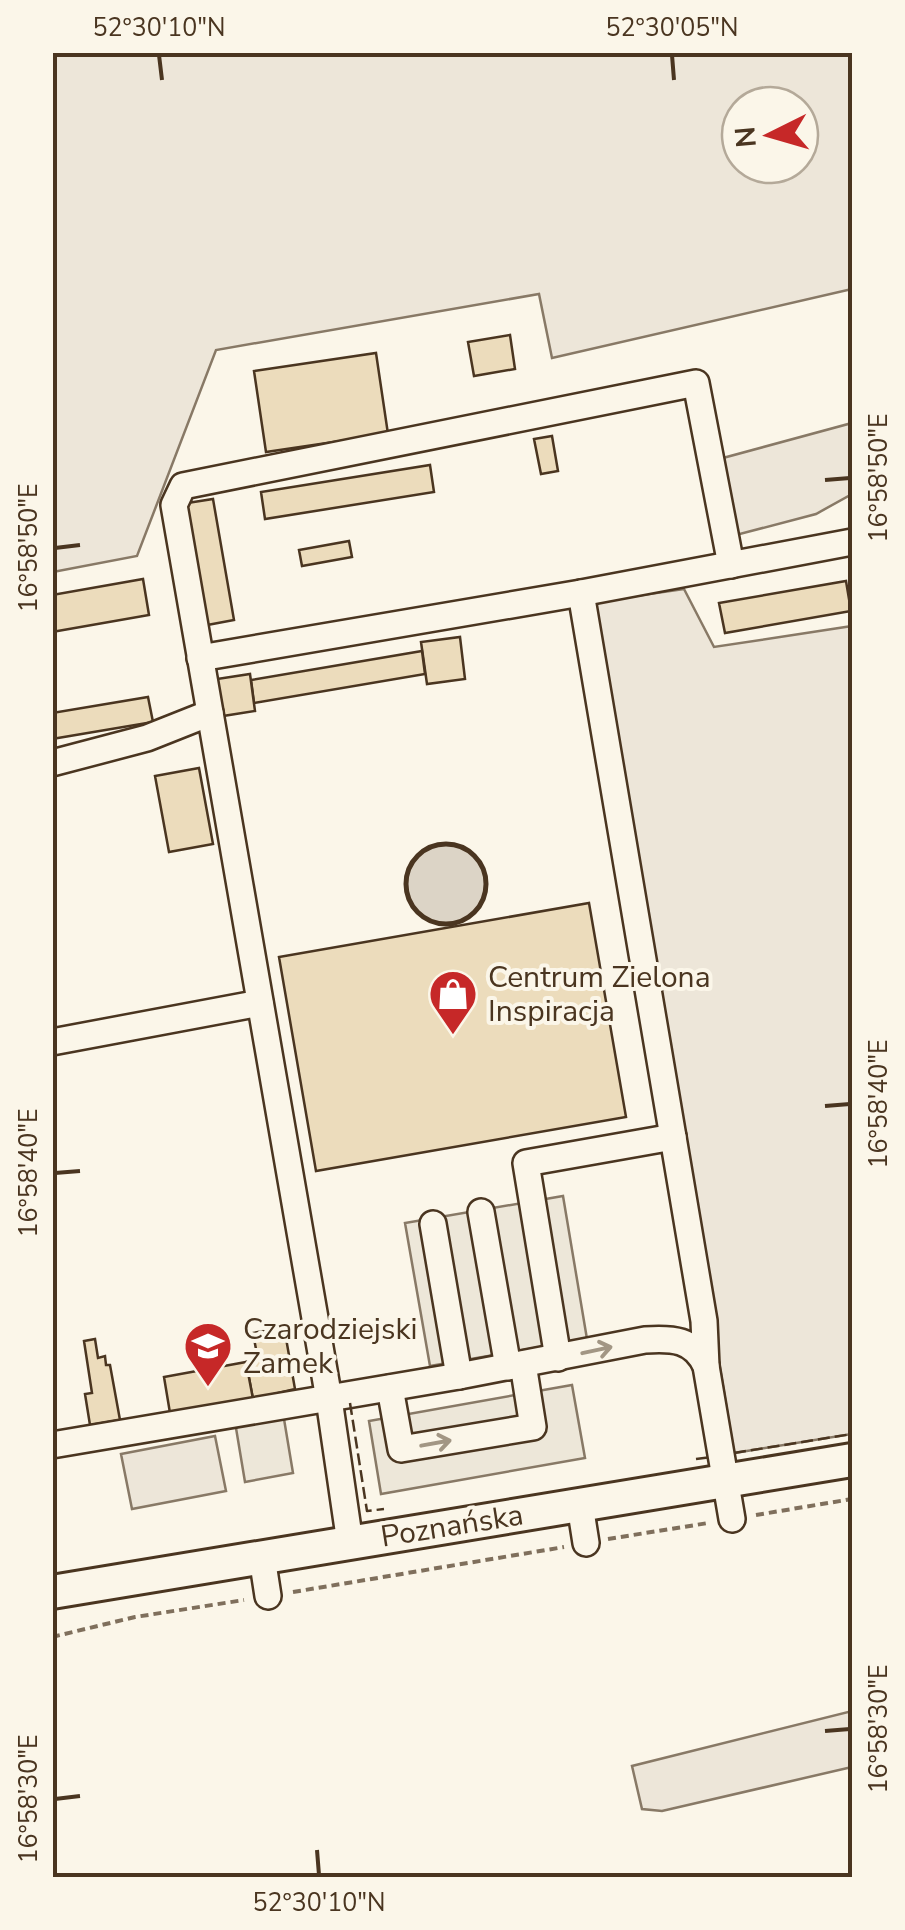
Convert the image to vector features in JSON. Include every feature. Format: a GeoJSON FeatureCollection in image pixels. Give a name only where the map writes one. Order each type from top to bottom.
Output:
{"type":"FeatureCollection","features":[{"type":"Feature","properties":{"kind":"main road","name":"Poznańska"},"geometry":{"type":"LineString","coordinates":[[52,1592],[852,1460]]}},
{"type":"Feature","properties":{"kind":"lane"},"geometry":{"type":"LineString","coordinates":[[350,1543],[329,1399],[174,505],[183,486],[696,383],[731,565]]}},
{"type":"Feature","properties":{"kind":"lane"},"geometry":{"type":"LineString","coordinates":[[200,658],[852,542]]}},
{"type":"Feature","properties":{"kind":"lane"},"geometry":{"type":"LineString","coordinates":[[581,593],[704,1321],[706,1366],[732,1519]]}},
{"type":"Feature","properties":{"kind":"lane"},"geometry":{"type":"LineString","coordinates":[[52,764],[147,738],[210,713]]}},
{"type":"Feature","properties":{"kind":"lane"},"geometry":{"type":"LineString","coordinates":[[52,1042],[260,1003]]}},
{"type":"Feature","properties":{"kind":"lane"},"geometry":{"type":"LineString","coordinates":[[558,1358],[526,1163],[673,1137]]}},
{"type":"Feature","properties":{"kind":"lane"},"geometry":{"type":"LineString","coordinates":[[390,1388],[400,1449],[533,1427],[515,1366],[481,1212]]}},
{"type":"Feature","properties":{"kind":"lane"},"geometry":{"type":"LineString","coordinates":[[432,1224],[459,1376]]}},
{"type":"Feature","properties":{"kind":"lane"},"geometry":{"type":"LineString","coordinates":[[52,1445],[661,1338],[690,1344],[700,1352],[706,1366]]}},
{"type":"Feature","properties":{"kind":"lane"},"geometry":{"type":"LineString","coordinates":[[580,1505],[586,1543]]}},
{"type":"Feature","properties":{"kind":"lane"},"geometry":{"type":"LineString","coordinates":[[262,1557],[268,1596]]}},
{"type":"Feature","properties":{"kind":"path"},"geometry":{"type":"LineString","coordinates":[[52,1637],[135,1617],[852,1499]]}},
{"type":"Feature","properties":{"kind":"shaded area"},"geometry":{"type":"Polygon","coordinates":[[[53,52],[852,53],[852,289],[552,358],[539,294],[216,350],[137,556],[53,572],[53,52]]]}},
{"type":"Feature","properties":{"kind":"shaded area"},"geometry":{"type":"Polygon","coordinates":[[[852,423],[852,494],[816,514],[736,535],[723,458],[852,423]]]}},
{"type":"Feature","properties":{"kind":"shaded area"},"geometry":{"type":"Polygon","coordinates":[[[684,589],[714,647],[852,626],[852,1434],[734,1453],[594,602],[684,589]]]}},
{"type":"Feature","properties":{"kind":"shaded area"},"geometry":{"type":"Polygon","coordinates":[[[446,844],[461,847],[474,856],[483,869],[483,899],[474,912],[461,921],[446,924],[431,921],[418,912],[409,899],[406,884],[409,869],[418,856],[431,847],[446,844]]]}},
{"type":"Feature","properties":{"kind":"shaded area"},"geometry":{"type":"Polygon","coordinates":[[[563,1196],[587,1339],[430,1366],[405,1223],[563,1196]]]}},
{"type":"Feature","properties":{"kind":"shaded area"},"geometry":{"type":"Polygon","coordinates":[[[572,1385],[585,1458],[381,1494],[369,1421],[572,1385]]]}},
{"type":"Feature","properties":{"kind":"shaded area"},"geometry":{"type":"Polygon","coordinates":[[[283,1413],[293,1473],[245,1482],[235,1422],[283,1413]]]}},
{"type":"Feature","properties":{"kind":"shaded area"},"geometry":{"type":"Polygon","coordinates":[[[215,1436],[226,1491],[132,1509],[121,1454],[215,1436]]]}},
{"type":"Feature","properties":{"kind":"shaded area"},"geometry":{"type":"Polygon","coordinates":[[[852,1711],[852,1767],[662,1811],[642,1809],[632,1766],[852,1711]]]}},
{"type":"Feature","properties":{"kind":"building"},"geometry":{"type":"Polygon","coordinates":[[[510,335],[515,369],[474,376],[468,342],[510,335]]]}},
{"type":"Feature","properties":{"kind":"building"},"geometry":{"type":"Polygon","coordinates":[[[376,353],[388,434],[266,452],[254,371],[376,353]]]}},
{"type":"Feature","properties":{"kind":"building"},"geometry":{"type":"Polygon","coordinates":[[[552,436],[558,471],[541,474],[534,439],[552,436]]]}},
{"type":"Feature","properties":{"kind":"building"},"geometry":{"type":"Polygon","coordinates":[[[430,465],[434,492],[265,519],[261,492],[430,465]]]}},
{"type":"Feature","properties":{"kind":"building"},"geometry":{"type":"Polygon","coordinates":[[[213,499],[234,620],[202,626],[181,504],[213,499]]]}},
{"type":"Feature","properties":{"kind":"building"},"geometry":{"type":"Polygon","coordinates":[[[349,541],[352,557],[302,566],[299,550],[349,541]]]}},
{"type":"Feature","properties":{"kind":"building"},"geometry":{"type":"Polygon","coordinates":[[[143,579],[149,615],[52,632],[52,595],[143,579]]]}},
{"type":"Feature","properties":{"kind":"building"},"geometry":{"type":"Polygon","coordinates":[[[846,581],[851,611],[725,633],[719,603],[846,581]]]}},
{"type":"Feature","properties":{"kind":"building"},"geometry":{"type":"Polygon","coordinates":[[[460,637],[465,679],[427,684],[421,642],[460,637]]]}},
{"type":"Feature","properties":{"kind":"building"},"geometry":{"type":"Polygon","coordinates":[[[422,651],[425,674],[254,703],[251,680],[422,651]]]}},
{"type":"Feature","properties":{"kind":"building"},"geometry":{"type":"Polygon","coordinates":[[[250,674],[255,711],[223,716],[217,679],[250,674]]]}},
{"type":"Feature","properties":{"kind":"building"},"geometry":{"type":"Polygon","coordinates":[[[148,697],[153,722],[52,739],[52,713],[148,697]]]}},
{"type":"Feature","properties":{"kind":"building"},"geometry":{"type":"Polygon","coordinates":[[[199,768],[213,844],[169,852],[155,776],[199,768]]]}},
{"type":"Feature","properties":{"kind":"building","name":"Centrum Zielona Inspiracja"},"geometry":{"type":"Polygon","coordinates":[[[589,903],[626,1117],[316,1171],[279,957],[589,903]]]}},
{"type":"Feature","properties":{"kind":"building"},"geometry":{"type":"Polygon","coordinates":[[[284,1327],[295,1389],[253,1399],[246,1362],[258,1360],[253,1333],[284,1327]]]}},
{"type":"Feature","properties":{"kind":"building"},"geometry":{"type":"Polygon","coordinates":[[[95,1339],[98,1358],[105,1356],[106,1365],[110,1365],[120,1420],[90,1425],[85,1394],[92,1393],[84,1341],[95,1339]]]}},
{"type":"Feature","properties":{"kind":"building","name":"Czarodziejski Zamek"},"geometry":{"type":"Polygon","coordinates":[[[246,1362],[253,1399],[170,1413],[164,1377],[246,1362]]]}},
{"type":"Feature","properties":{"kind":"fence"},"geometry":{"type":"LineString","coordinates":[[350,1403],[367,1511],[384,1509]]}},
{"type":"Feature","properties":{"kind":"fence"},"geometry":{"type":"LineString","coordinates":[[734,1453],[852,1434]]}},
{"type":"Feature","properties":{"kind":"fence"},"geometry":{"type":"LineString","coordinates":[[696,1459],[712,1457]]}},
{"type":"Feature","properties":{"kind":"wall"},"geometry":{"type":"LineString","coordinates":[[446,844],[461,847],[474,856],[483,869],[486,884],[483,899],[474,912],[461,921],[446,924],[431,921],[418,912],[409,899],[406,884],[409,869],[418,856],[431,847],[446,844]]}},
{"type":"Feature","properties":{"kind":"place","name":"Centrum Zielona Inspiracja"},"geometry":{"type":"Point","coordinates":[453,1036]}},
{"type":"Feature","properties":{"kind":"place","name":"Czarodziejski Zamek"},"geometry":{"type":"Point","coordinates":[208,1388]}}]}
